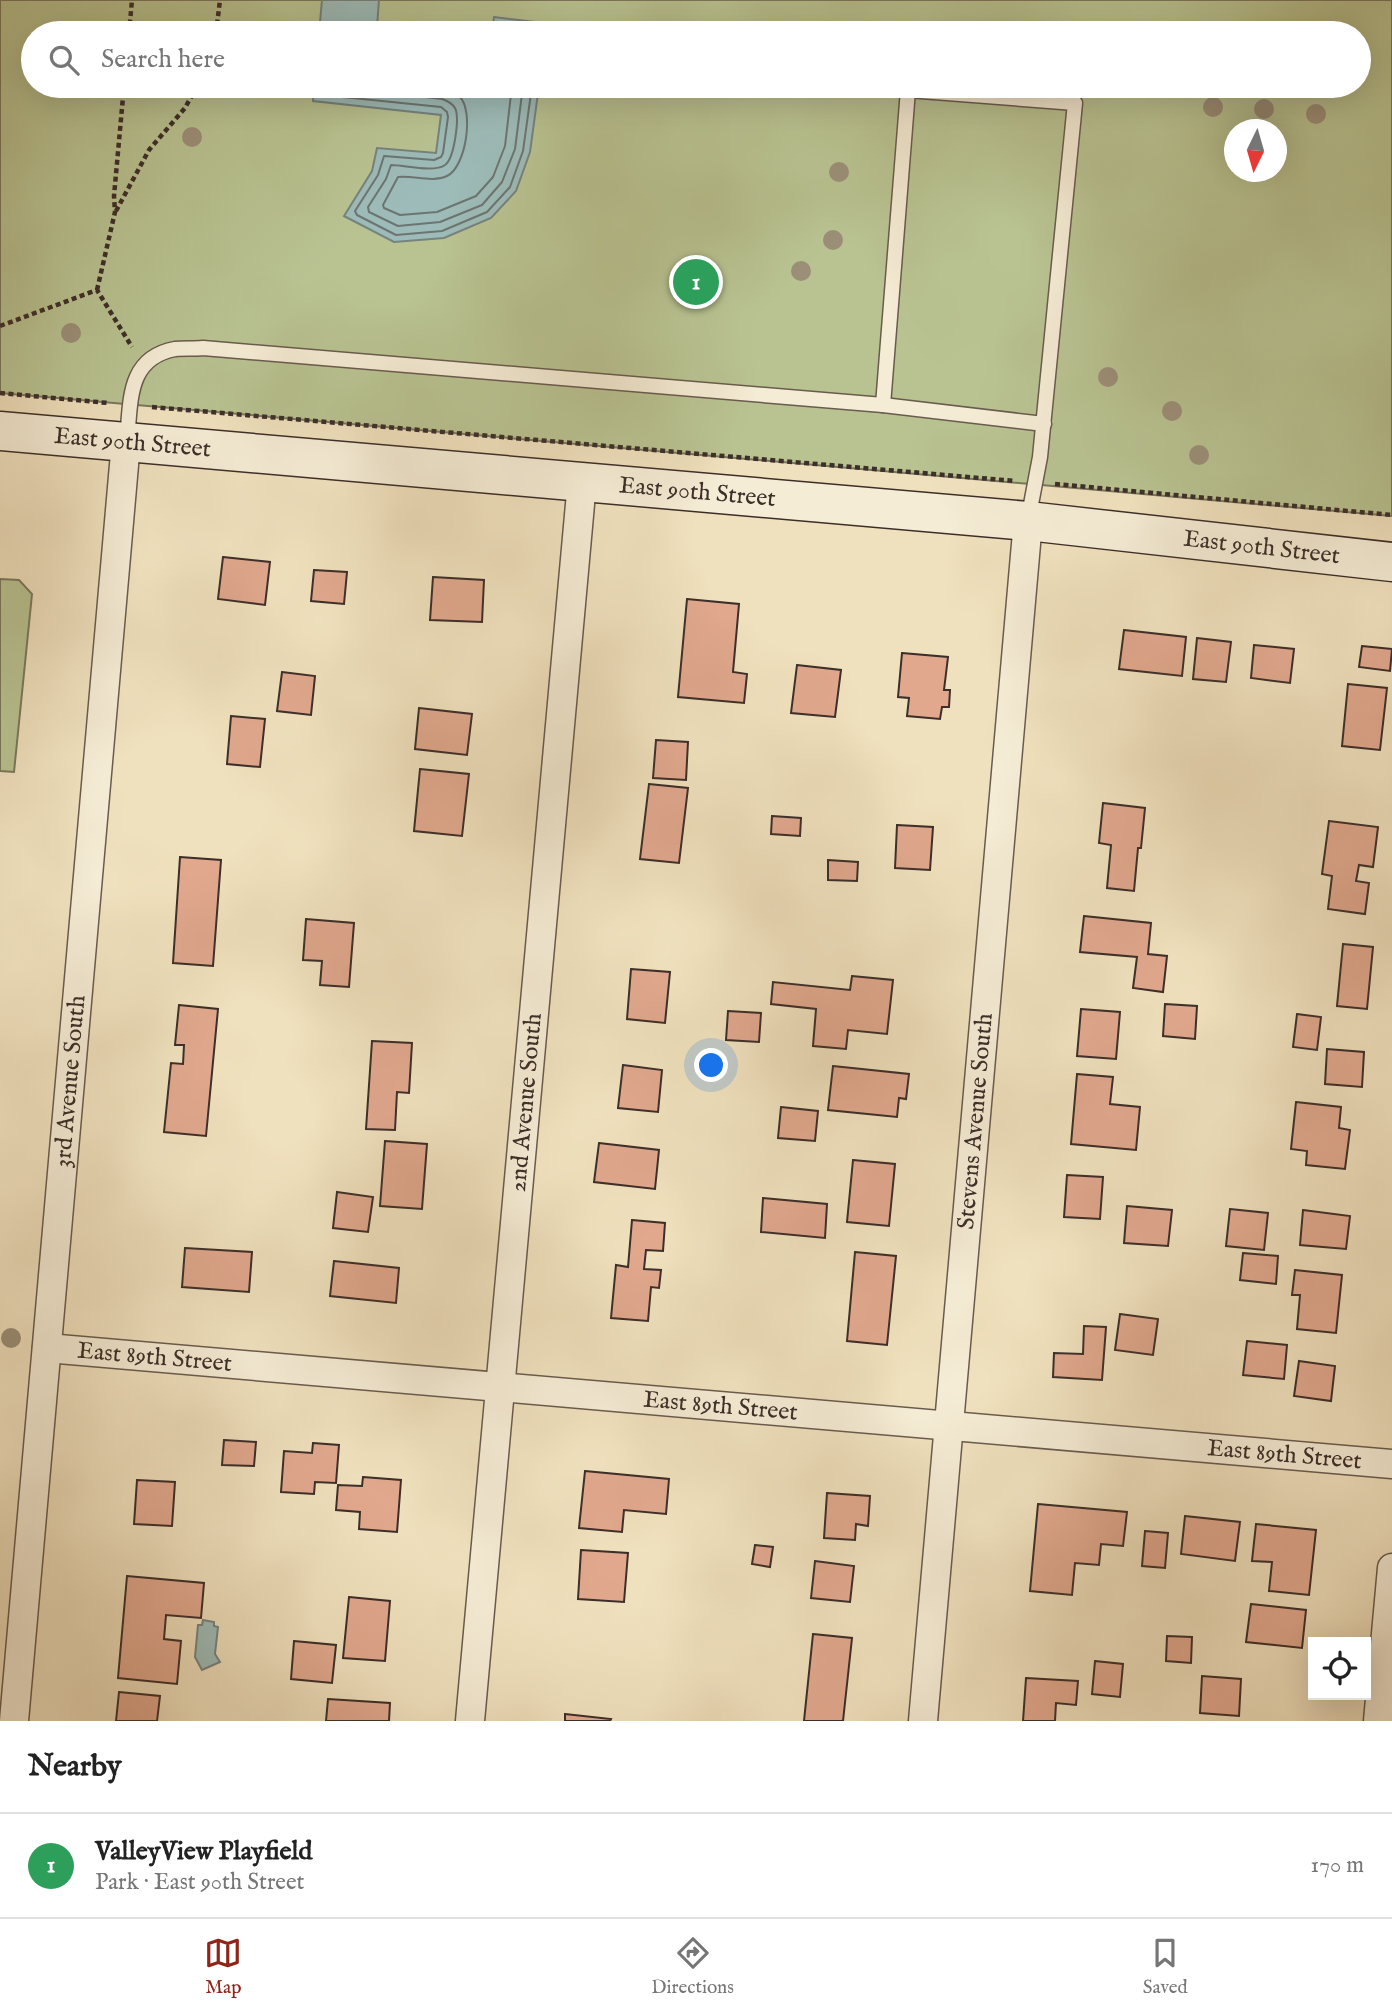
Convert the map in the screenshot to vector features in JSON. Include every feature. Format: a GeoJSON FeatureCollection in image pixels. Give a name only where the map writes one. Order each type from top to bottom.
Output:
{"type":"FeatureCollection","features":[{"type":"Feature","properties":{"kind":"street","name":"East 90th Street"},"geometry":{"type":"LineString","coordinates":[[0,431],[1028,521],[1392,562]]}},
{"type":"Feature","properties":{"kind":"street","name":"3rd Avenue South"},"geometry":{"type":"LineString","coordinates":[[15,1721],[126,442]]}},
{"type":"Feature","properties":{"kind":"street","name":"2nd Avenue South"},"geometry":{"type":"LineString","coordinates":[[470,1721],[582,482]]}},
{"type":"Feature","properties":{"kind":"street","name":"Stevens Avenue South"},"geometry":{"type":"LineString","coordinates":[[923,1721],[1028,521]]}},
{"type":"Feature","properties":{"kind":"street","name":"East 89th Street"},"geometry":{"type":"LineString","coordinates":[[47,1348],[1392,1464]]}},
{"type":"Feature","properties":{"kind":"street"},"geometry":{"type":"LineString","coordinates":[[1378,1721],[1392,1568]]}},
{"type":"Feature","properties":{"kind":"lane"},"geometry":{"type":"LineString","coordinates":[[883,405],[907,98]]}},
{"type":"Feature","properties":{"kind":"lane"},"geometry":{"type":"LineString","coordinates":[[1011,98],[1075,103],[1044,424],[1028,521]]}},
{"type":"Feature","properties":{"kind":"lane"},"geometry":{"type":"LineString","coordinates":[[126,442],[134,381],[142,365],[156,355],[175,349],[203,348],[883,405],[1044,424]]}},
{"type":"Feature","properties":{"kind":"path"},"geometry":{"type":"LineString","coordinates":[[130,21],[132,0]]}},
{"type":"Feature","properties":{"kind":"path"},"geometry":{"type":"LineString","coordinates":[[217,21],[220,0]]}},
{"type":"Feature","properties":{"kind":"path"},"geometry":{"type":"LineString","coordinates":[[115,212],[114,196],[123,98]]}},
{"type":"Feature","properties":{"kind":"path"},"geometry":{"type":"LineString","coordinates":[[142,365],[97,290],[115,212],[149,150],[190,98]]}},
{"type":"Feature","properties":{"kind":"path"},"geometry":{"type":"LineString","coordinates":[[0,326],[97,290]]}},
{"type":"Feature","properties":{"kind":"path"},"geometry":{"type":"LineString","coordinates":[[0,393],[1392,515]]}},
{"type":"Feature","properties":{"kind":"green space"},"geometry":{"type":"Polygon","coordinates":[[[0,0],[1392,0],[1392,516],[0,393],[0,0]]]}},
{"type":"Feature","properties":{"kind":"green space"},"geometry":{"type":"Polygon","coordinates":[[[0,579],[19,580],[32,594],[14,772],[0,771],[0,579]]]}},
{"type":"Feature","properties":{"kind":"water"},"geometry":{"type":"Polygon","coordinates":[[[322,0],[379,0],[377,21],[320,21],[322,0]]]}},
{"type":"Feature","properties":{"kind":"water"},"geometry":{"type":"Polygon","coordinates":[[[494,17],[527,21],[494,21],[494,17]]]}},
{"type":"Feature","properties":{"kind":"water"},"geometry":{"type":"Polygon","coordinates":[[[313,98],[537,98],[530,152],[516,191],[491,218],[444,238],[394,242],[344,216],[372,171],[377,148],[436,153],[441,115],[313,101],[313,98]]]}},
{"type":"Feature","properties":{"kind":"water"},"geometry":{"type":"Polygon","coordinates":[[[203,1620],[214,1622],[214,1626],[218,1627],[215,1654],[220,1662],[202,1670],[195,1657],[198,1625],[202,1625],[203,1620]]]}},
{"type":"Feature","properties":{"kind":"building"},"geometry":{"type":"Polygon","coordinates":[[[223,557],[270,562],[265,605],[218,599],[223,557]]]}},
{"type":"Feature","properties":{"kind":"building"},"geometry":{"type":"Polygon","coordinates":[[[314,570],[347,572],[344,604],[311,601],[314,570]]]}},
{"type":"Feature","properties":{"kind":"building"},"geometry":{"type":"Polygon","coordinates":[[[433,577],[484,580],[482,622],[430,620],[433,577]]]}},
{"type":"Feature","properties":{"kind":"building"},"geometry":{"type":"Polygon","coordinates":[[[687,599],[739,604],[733,672],[747,674],[744,703],[678,697],[687,599]]]}},
{"type":"Feature","properties":{"kind":"building"},"geometry":{"type":"Polygon","coordinates":[[[1124,630],[1186,637],[1182,676],[1119,669],[1124,630]]]}},
{"type":"Feature","properties":{"kind":"building"},"geometry":{"type":"Polygon","coordinates":[[[1197,638],[1231,642],[1226,682],[1193,679],[1197,638]]]}},
{"type":"Feature","properties":{"kind":"building"},"geometry":{"type":"Polygon","coordinates":[[[1254,645],[1294,649],[1290,683],[1251,678],[1254,645]]]}},
{"type":"Feature","properties":{"kind":"building"},"geometry":{"type":"Polygon","coordinates":[[[1362,646],[1392,649],[1390,671],[1359,667],[1362,646]]]}},
{"type":"Feature","properties":{"kind":"building"},"geometry":{"type":"Polygon","coordinates":[[[902,653],[948,657],[944,690],[950,690],[949,707],[942,707],[940,719],[907,716],[909,698],[898,697],[902,653]]]}},
{"type":"Feature","properties":{"kind":"building"},"geometry":{"type":"Polygon","coordinates":[[[797,665],[841,670],[835,717],[791,713],[797,665]]]}},
{"type":"Feature","properties":{"kind":"building"},"geometry":{"type":"Polygon","coordinates":[[[282,672],[315,676],[311,715],[277,711],[282,672]]]}},
{"type":"Feature","properties":{"kind":"building"},"geometry":{"type":"Polygon","coordinates":[[[1348,684],[1387,688],[1380,750],[1342,746],[1348,684]]]}},
{"type":"Feature","properties":{"kind":"building"},"geometry":{"type":"Polygon","coordinates":[[[419,708],[472,714],[467,755],[415,749],[419,708]]]}},
{"type":"Feature","properties":{"kind":"building"},"geometry":{"type":"Polygon","coordinates":[[[231,716],[265,719],[260,767],[227,764],[231,716]]]}},
{"type":"Feature","properties":{"kind":"building"},"geometry":{"type":"Polygon","coordinates":[[[656,740],[688,742],[686,780],[653,778],[656,740]]]}},
{"type":"Feature","properties":{"kind":"building"},"geometry":{"type":"Polygon","coordinates":[[[420,769],[469,774],[462,836],[414,831],[420,769]]]}},
{"type":"Feature","properties":{"kind":"building"},"geometry":{"type":"Polygon","coordinates":[[[649,784],[688,788],[679,863],[640,859],[649,784]]]}},
{"type":"Feature","properties":{"kind":"building"},"geometry":{"type":"Polygon","coordinates":[[[1103,803],[1145,808],[1134,891],[1107,888],[1111,845],[1099,843],[1103,803]]]}},
{"type":"Feature","properties":{"kind":"building"},"geometry":{"type":"Polygon","coordinates":[[[772,816],[801,818],[800,836],[771,834],[772,816]]]}},
{"type":"Feature","properties":{"kind":"building"},"geometry":{"type":"Polygon","coordinates":[[[1329,821],[1378,827],[1373,867],[1359,865],[1356,881],[1369,883],[1365,914],[1328,909],[1332,876],[1322,874],[1329,821]]]}},
{"type":"Feature","properties":{"kind":"building"},"geometry":{"type":"Polygon","coordinates":[[[897,825],[933,827],[930,870],[895,868],[897,825]]]}},
{"type":"Feature","properties":{"kind":"building"},"geometry":{"type":"Polygon","coordinates":[[[180,857],[221,860],[213,966],[173,963],[180,857]]]}},
{"type":"Feature","properties":{"kind":"building"},"geometry":{"type":"Polygon","coordinates":[[[828,860],[858,862],[857,881],[828,880],[828,860]]]}},
{"type":"Feature","properties":{"kind":"building"},"geometry":{"type":"Polygon","coordinates":[[[1084,916],[1151,923],[1148,954],[1167,956],[1163,992],[1133,988],[1137,957],[1080,952],[1084,916]]]}},
{"type":"Feature","properties":{"kind":"building"},"geometry":{"type":"Polygon","coordinates":[[[306,919],[354,923],[349,987],[320,985],[322,961],[303,960],[306,919]]]}},
{"type":"Feature","properties":{"kind":"building"},"geometry":{"type":"Polygon","coordinates":[[[1343,944],[1373,947],[1367,1009],[1337,1006],[1343,944]]]}},
{"type":"Feature","properties":{"kind":"building"},"geometry":{"type":"Polygon","coordinates":[[[631,969],[670,972],[665,1023],[627,1019],[631,969]]]}},
{"type":"Feature","properties":{"kind":"building"},"geometry":{"type":"Polygon","coordinates":[[[852,976],[893,980],[887,1034],[848,1030],[846,1049],[813,1046],[816,1009],[771,1004],[773,982],[850,990],[852,976]]]}},
{"type":"Feature","properties":{"kind":"building"},"geometry":{"type":"Polygon","coordinates":[[[1165,1004],[1197,1006],[1195,1039],[1163,1036],[1165,1004]]]}},
{"type":"Feature","properties":{"kind":"building"},"geometry":{"type":"Polygon","coordinates":[[[179,1005],[218,1009],[206,1136],[164,1132],[171,1063],[183,1064],[184,1045],[175,1045],[179,1005]]]}},
{"type":"Feature","properties":{"kind":"building"},"geometry":{"type":"Polygon","coordinates":[[[1081,1009],[1120,1012],[1116,1059],[1077,1056],[1081,1009]]]}},
{"type":"Feature","properties":{"kind":"building"},"geometry":{"type":"Polygon","coordinates":[[[728,1011],[761,1013],[759,1042],[726,1040],[728,1011]]]}},
{"type":"Feature","properties":{"kind":"building"},"geometry":{"type":"Polygon","coordinates":[[[1297,1014],[1321,1017],[1317,1050],[1293,1047],[1297,1014]]]}},
{"type":"Feature","properties":{"kind":"building"},"geometry":{"type":"Polygon","coordinates":[[[372,1041],[412,1043],[409,1093],[397,1092],[395,1130],[366,1129],[372,1041]]]}},
{"type":"Feature","properties":{"kind":"building"},"geometry":{"type":"Polygon","coordinates":[[[1327,1049],[1364,1052],[1362,1087],[1325,1084],[1327,1049]]]}},
{"type":"Feature","properties":{"kind":"building"},"geometry":{"type":"Polygon","coordinates":[[[623,1065],[662,1070],[658,1112],[618,1108],[623,1065]]]}},
{"type":"Feature","properties":{"kind":"building"},"geometry":{"type":"Polygon","coordinates":[[[833,1066],[909,1074],[906,1099],[899,1098],[897,1117],[828,1110],[833,1066]]]}},
{"type":"Feature","properties":{"kind":"building"},"geometry":{"type":"Polygon","coordinates":[[[1077,1074],[1113,1077],[1110,1104],[1140,1107],[1136,1150],[1071,1144],[1077,1074]]]}},
{"type":"Feature","properties":{"kind":"building"},"geometry":{"type":"Polygon","coordinates":[[[1296,1102],[1341,1107],[1339,1128],[1350,1130],[1345,1169],[1306,1165],[1307,1151],[1291,1149],[1296,1102]]]}},
{"type":"Feature","properties":{"kind":"building"},"geometry":{"type":"Polygon","coordinates":[[[781,1107],[818,1111],[815,1141],[778,1138],[781,1107]]]}},
{"type":"Feature","properties":{"kind":"building"},"geometry":{"type":"Polygon","coordinates":[[[385,1141],[427,1144],[422,1209],[380,1206],[385,1141]]]}},
{"type":"Feature","properties":{"kind":"building"},"geometry":{"type":"Polygon","coordinates":[[[599,1143],[659,1150],[655,1189],[594,1182],[599,1143]]]}},
{"type":"Feature","properties":{"kind":"building"},"geometry":{"type":"Polygon","coordinates":[[[853,1160],[895,1164],[889,1226],[847,1222],[853,1160]]]}},
{"type":"Feature","properties":{"kind":"building"},"geometry":{"type":"Polygon","coordinates":[[[1067,1175],[1103,1177],[1100,1219],[1064,1217],[1067,1175]]]}},
{"type":"Feature","properties":{"kind":"building"},"geometry":{"type":"Polygon","coordinates":[[[337,1192],[373,1197],[368,1232],[333,1228],[337,1192]]]}},
{"type":"Feature","properties":{"kind":"building"},"geometry":{"type":"Polygon","coordinates":[[[763,1198],[827,1204],[825,1238],[761,1232],[763,1198]]]}},
{"type":"Feature","properties":{"kind":"building"},"geometry":{"type":"Polygon","coordinates":[[[1127,1206],[1172,1210],[1168,1246],[1124,1243],[1127,1206]]]}},
{"type":"Feature","properties":{"kind":"building"},"geometry":{"type":"Polygon","coordinates":[[[1230,1209],[1268,1213],[1264,1250],[1226,1246],[1230,1209]]]}},
{"type":"Feature","properties":{"kind":"building"},"geometry":{"type":"Polygon","coordinates":[[[1303,1210],[1350,1216],[1346,1249],[1300,1245],[1303,1210]]]}},
{"type":"Feature","properties":{"kind":"building"},"geometry":{"type":"Polygon","coordinates":[[[632,1220],[665,1223],[663,1251],[646,1250],[644,1269],[661,1270],[659,1288],[651,1287],[648,1321],[611,1318],[616,1265],[628,1267],[632,1220]]]}},
{"type":"Feature","properties":{"kind":"building"},"geometry":{"type":"Polygon","coordinates":[[[185,1248],[252,1252],[249,1292],[182,1287],[185,1248]]]}},
{"type":"Feature","properties":{"kind":"building"},"geometry":{"type":"Polygon","coordinates":[[[855,1252],[896,1256],[887,1345],[847,1341],[855,1252]]]}},
{"type":"Feature","properties":{"kind":"building"},"geometry":{"type":"Polygon","coordinates":[[[1243,1253],[1278,1256],[1276,1284],[1240,1280],[1243,1253]]]}},
{"type":"Feature","properties":{"kind":"building"},"geometry":{"type":"Polygon","coordinates":[[[334,1261],[399,1268],[396,1303],[330,1296],[334,1261]]]}},
{"type":"Feature","properties":{"kind":"building"},"geometry":{"type":"Polygon","coordinates":[[[1295,1270],[1342,1275],[1336,1333],[1297,1329],[1300,1295],[1292,1295],[1295,1270]]]}},
{"type":"Feature","properties":{"kind":"building"},"geometry":{"type":"Polygon","coordinates":[[[1120,1314],[1158,1319],[1153,1355],[1115,1350],[1120,1314]]]}},
{"type":"Feature","properties":{"kind":"building"},"geometry":{"type":"Polygon","coordinates":[[[1084,1326],[1106,1327],[1102,1380],[1053,1377],[1054,1353],[1083,1354],[1084,1326]]]}},
{"type":"Feature","properties":{"kind":"building"},"geometry":{"type":"Polygon","coordinates":[[[1247,1341],[1287,1345],[1284,1379],[1243,1375],[1247,1341]]]}},
{"type":"Feature","properties":{"kind":"building"},"geometry":{"type":"Polygon","coordinates":[[[1299,1361],[1335,1366],[1331,1401],[1294,1396],[1299,1361]]]}},
{"type":"Feature","properties":{"kind":"building"},"geometry":{"type":"Polygon","coordinates":[[[224,1440],[256,1442],[254,1466],[222,1465],[224,1440]]]}},
{"type":"Feature","properties":{"kind":"building"},"geometry":{"type":"Polygon","coordinates":[[[313,1443],[339,1445],[336,1483],[315,1482],[314,1494],[281,1492],[284,1451],[312,1453],[313,1443]]]}},
{"type":"Feature","properties":{"kind":"building"},"geometry":{"type":"Polygon","coordinates":[[[585,1471],[669,1479],[666,1514],[624,1510],[622,1532],[579,1528],[585,1471]]]}},
{"type":"Feature","properties":{"kind":"building"},"geometry":{"type":"Polygon","coordinates":[[[363,1477],[401,1480],[397,1532],[359,1529],[360,1512],[336,1510],[338,1485],[362,1486],[363,1477]]]}},
{"type":"Feature","properties":{"kind":"building"},"geometry":{"type":"Polygon","coordinates":[[[137,1480],[175,1482],[172,1526],[134,1524],[137,1480]]]}},
{"type":"Feature","properties":{"kind":"building"},"geometry":{"type":"Polygon","coordinates":[[[827,1493],[870,1496],[868,1526],[856,1524],[855,1540],[824,1538],[827,1493]]]}},
{"type":"Feature","properties":{"kind":"building"},"geometry":{"type":"Polygon","coordinates":[[[1038,1504],[1127,1512],[1123,1546],[1101,1544],[1099,1565],[1075,1563],[1072,1595],[1030,1591],[1038,1504]]]}},
{"type":"Feature","properties":{"kind":"building"},"geometry":{"type":"Polygon","coordinates":[[[1185,1516],[1240,1522],[1235,1561],[1181,1554],[1185,1516]]]}},
{"type":"Feature","properties":{"kind":"building"},"geometry":{"type":"Polygon","coordinates":[[[1256,1524],[1316,1530],[1309,1595],[1269,1591],[1272,1562],[1252,1561],[1256,1524]]]}},
{"type":"Feature","properties":{"kind":"building"},"geometry":{"type":"Polygon","coordinates":[[[1145,1531],[1168,1533],[1165,1568],[1142,1566],[1145,1531]]]}},
{"type":"Feature","properties":{"kind":"building"},"geometry":{"type":"Polygon","coordinates":[[[755,1545],[773,1547],[770,1567],[752,1564],[755,1545]]]}},
{"type":"Feature","properties":{"kind":"building"},"geometry":{"type":"Polygon","coordinates":[[[581,1550],[628,1553],[624,1602],[578,1599],[581,1550]]]}},
{"type":"Feature","properties":{"kind":"building"},"geometry":{"type":"Polygon","coordinates":[[[815,1561],[854,1566],[850,1602],[811,1598],[815,1561]]]}},
{"type":"Feature","properties":{"kind":"building"},"geometry":{"type":"Polygon","coordinates":[[[127,1576],[204,1583],[201,1618],[166,1615],[164,1639],[181,1641],[177,1684],[118,1678],[127,1576]]]}},
{"type":"Feature","properties":{"kind":"building"},"geometry":{"type":"Polygon","coordinates":[[[349,1597],[390,1601],[385,1661],[343,1658],[349,1597]]]}},
{"type":"Feature","properties":{"kind":"building"},"geometry":{"type":"Polygon","coordinates":[[[1251,1604],[1306,1610],[1302,1648],[1246,1642],[1251,1604]]]}},
{"type":"Feature","properties":{"kind":"building"},"geometry":{"type":"Polygon","coordinates":[[[813,1634],[852,1638],[843,1721],[804,1721],[813,1634]]]}},
{"type":"Feature","properties":{"kind":"building"},"geometry":{"type":"Polygon","coordinates":[[[1167,1636],[1192,1637],[1191,1663],[1166,1661],[1167,1636]]]}},
{"type":"Feature","properties":{"kind":"building"},"geometry":{"type":"Polygon","coordinates":[[[294,1641],[336,1645],[332,1683],[291,1679],[294,1641]]]}},
{"type":"Feature","properties":{"kind":"building"},"geometry":{"type":"Polygon","coordinates":[[[1095,1661],[1123,1664],[1120,1697],[1092,1694],[1095,1661]]]}},
{"type":"Feature","properties":{"kind":"building"},"geometry":{"type":"Polygon","coordinates":[[[1202,1676],[1241,1679],[1239,1716],[1200,1713],[1202,1676]]]}},
{"type":"Feature","properties":{"kind":"building"},"geometry":{"type":"Polygon","coordinates":[[[1026,1678],[1078,1681],[1076,1705],[1056,1703],[1055,1721],[1023,1721],[1026,1678]]]}},
{"type":"Feature","properties":{"kind":"building"},"geometry":{"type":"Polygon","coordinates":[[[119,1692],[160,1696],[157,1721],[116,1721],[119,1692]]]}},
{"type":"Feature","properties":{"kind":"building"},"geometry":{"type":"Polygon","coordinates":[[[328,1699],[390,1703],[389,1721],[326,1721],[328,1699]]]}},
{"type":"Feature","properties":{"kind":"building"},"geometry":{"type":"Polygon","coordinates":[[[565,1714],[611,1719],[565,1721],[565,1714]]]}},
{"type":"Feature","properties":{"kind":"place","name":"ValleyView Playfield"},"geometry":{"type":"Point","coordinates":[696,282]}}]}
